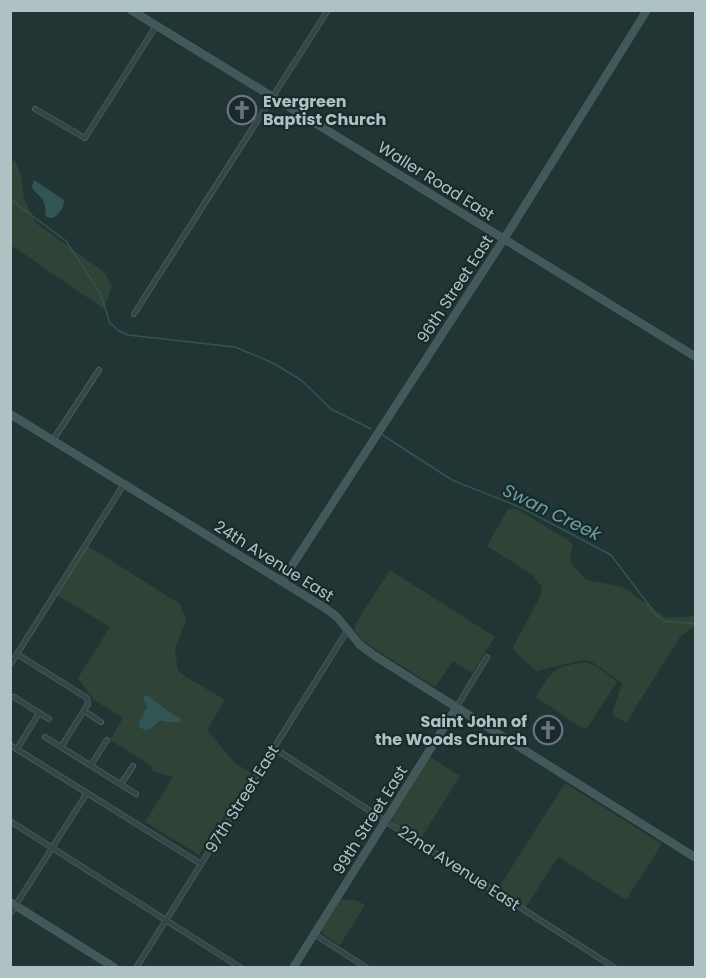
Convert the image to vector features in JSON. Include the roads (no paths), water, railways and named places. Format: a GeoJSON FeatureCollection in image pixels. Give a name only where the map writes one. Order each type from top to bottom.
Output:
{"type":"FeatureCollection","features":[{"type":"Feature","properties":{"kind":"street","name":"Waller Road East"},"geometry":{"type":"LineString","coordinates":[[131,10],[696,357]]}},
{"type":"Feature","properties":{"kind":"street"},"geometry":{"type":"LineString","coordinates":[[134,314],[328,10]]}},
{"type":"Feature","properties":{"kind":"street","name":"96th Street East"},"geometry":{"type":"LineString","coordinates":[[282,581],[504,239],[646,10]]}},
{"type":"Feature","properties":{"kind":"street"},"geometry":{"type":"LineString","coordinates":[[35,109],[85,138],[156,26]]}},
{"type":"Feature","properties":{"kind":"street"},"geometry":{"type":"LineString","coordinates":[[53,440],[99,370]]}},
{"type":"Feature","properties":{"kind":"street","name":"24th Avenue East"},"geometry":{"type":"LineString","coordinates":[[10,414],[282,581],[337,617],[364,649],[696,858]]}},
{"type":"Feature","properties":{"kind":"street"},"geometry":{"type":"LineString","coordinates":[[10,665],[124,484]]}},
{"type":"Feature","properties":{"kind":"street","name":"97th Street East"},"geometry":{"type":"LineString","coordinates":[[136,968],[347,631]]}},
{"type":"Feature","properties":{"kind":"street"},"geometry":{"type":"LineString","coordinates":[[17,654],[85,696],[88,704],[61,747]]}},
{"type":"Feature","properties":{"kind":"street","name":"99th Street East"},"geometry":{"type":"LineString","coordinates":[[293,968],[487,657]]}},
{"type":"Feature","properties":{"kind":"street"},"geometry":{"type":"LineString","coordinates":[[14,697],[49,719]]}},
{"type":"Feature","properties":{"kind":"street"},"geometry":{"type":"LineString","coordinates":[[84,711],[102,722]]}},
{"type":"Feature","properties":{"kind":"street"},"geometry":{"type":"LineString","coordinates":[[17,749],[39,713]]}},
{"type":"Feature","properties":{"kind":"street"},"geometry":{"type":"LineString","coordinates":[[45,736],[136,794]]}},
{"type":"Feature","properties":{"kind":"street"},"geometry":{"type":"LineString","coordinates":[[91,765],[107,740]]}},
{"type":"Feature","properties":{"kind":"street"},"geometry":{"type":"LineString","coordinates":[[10,745],[201,864]]}},
{"type":"Feature","properties":{"kind":"street","name":"22nd Avenue East"},"geometry":{"type":"LineString","coordinates":[[274,748],[615,968]]}},
{"type":"Feature","properties":{"kind":"street"},"geometry":{"type":"LineString","coordinates":[[121,784],[133,766]]}},
{"type":"Feature","properties":{"kind":"street"},"geometry":{"type":"LineString","coordinates":[[10,914],[13,904],[87,793]]}},
{"type":"Feature","properties":{"kind":"street"},"geometry":{"type":"LineString","coordinates":[[10,821],[241,968]]}},
{"type":"Feature","properties":{"kind":"street"},"geometry":{"type":"LineString","coordinates":[[13,904],[115,968]]}},
{"type":"Feature","properties":{"kind":"street"},"geometry":{"type":"LineString","coordinates":[[314,934],[367,968]]}},
{"type":"Feature","properties":{"kind":"water"},"geometry":{"type":"Polygon","coordinates":[[[34,180],[64,200],[61,210],[53,218],[46,217],[44,202],[32,187],[34,180]]]}},
{"type":"Feature","properties":{"kind":"water"},"geometry":{"type":"Polygon","coordinates":[[[147,695],[181,721],[178,723],[161,721],[149,730],[139,727],[139,722],[147,707],[143,697],[147,695]]]}},
{"type":"Feature","properties":{"kind":"waterway","name":"Swan Creek"},"geometry":{"type":"LineString","coordinates":[[10,199],[66,241],[100,293],[110,323],[119,331],[128,335],[235,347],[273,363],[301,380],[331,409],[371,429]]}},
{"type":"Feature","properties":{"kind":"waterway","name":"Swan Creek"},"geometry":{"type":"LineString","coordinates":[[381,434],[452,480],[522,508],[611,555],[657,616],[665,621],[696,624]]}},
{"type":"Feature","properties":{"kind":"place","name":"Evergreen Baptist Church"},"geometry":{"type":"Point","coordinates":[242,110]}},
{"type":"Feature","properties":{"kind":"place","name":"Saint John of the Woods Church"},"geometry":{"type":"Point","coordinates":[548,730]}}]}
